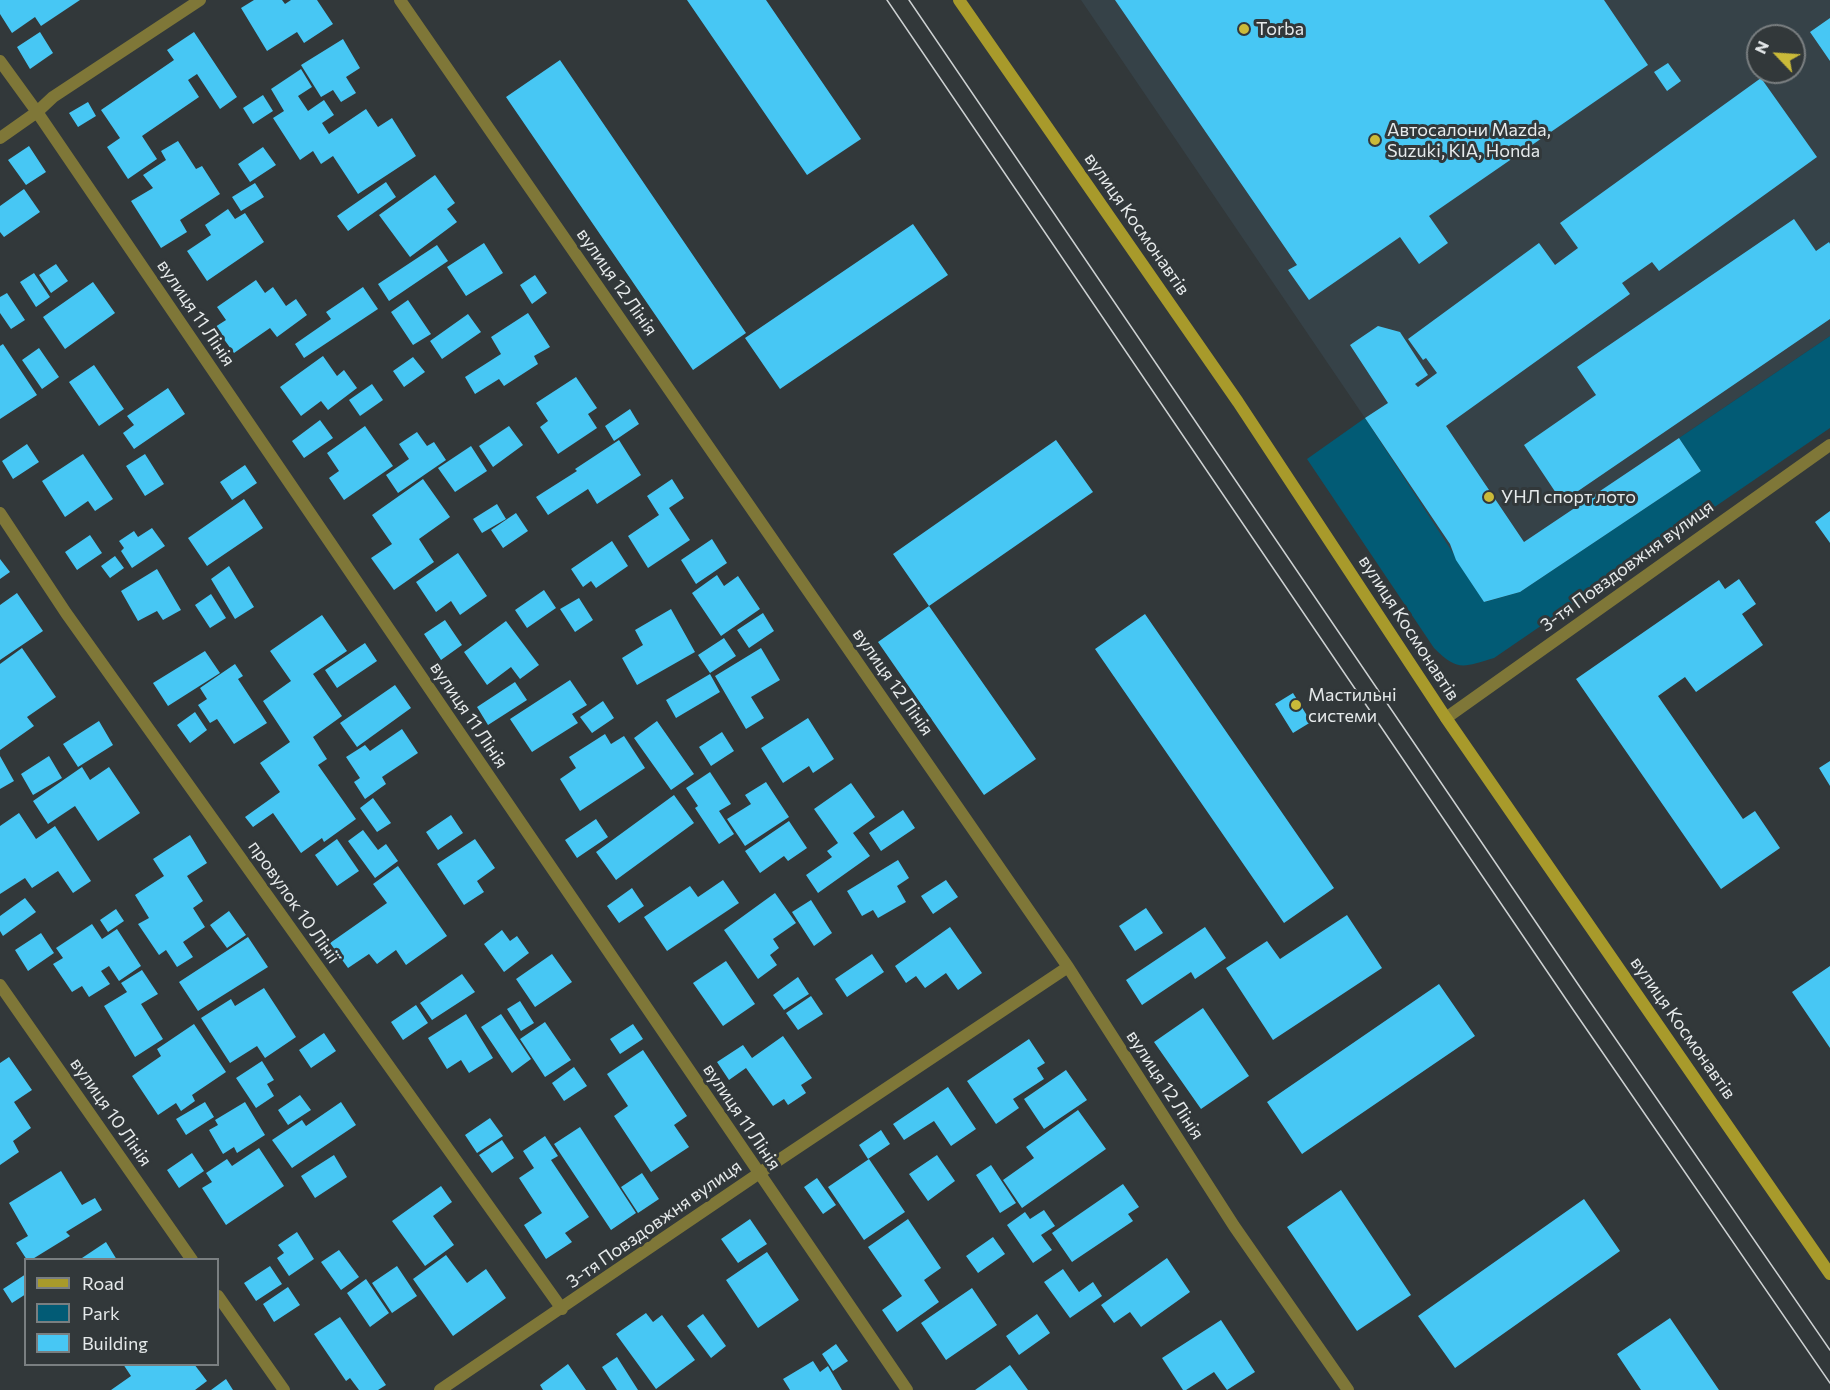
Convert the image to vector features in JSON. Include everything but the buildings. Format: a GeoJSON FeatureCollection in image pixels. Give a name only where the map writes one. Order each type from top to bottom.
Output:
{"type":"FeatureCollection","features":[{"type":"Feature","properties":{"kind":"main road","name":"вулиця Космонавтів"},"geometry":{"type":"LineString","coordinates":[[959,0],[1238,402],[1446,718],[1830,1274]]}},
{"type":"Feature","properties":{"kind":"street"},"geometry":{"type":"LineString","coordinates":[[0,138],[37,112],[53,97],[200,0]]}},
{"type":"Feature","properties":{"kind":"street","name":"вулиця 12 Лінія"},"geometry":{"type":"LineString","coordinates":[[400,0],[1068,967],[1234,1226],[1348,1390]]}},
{"type":"Feature","properties":{"kind":"street","name":"вулиця 11 Лінія"},"geometry":{"type":"LineString","coordinates":[[0,62],[37,112],[907,1390]]}},
{"type":"Feature","properties":{"kind":"street","name":"3-тя Повздовжня вулиця"},"geometry":{"type":"LineString","coordinates":[[1446,718],[1830,445]]}},
{"type":"Feature","properties":{"kind":"street","name":"провулок 10 Лінії"},"geometry":{"type":"LineString","coordinates":[[0,513],[66,613],[562,1309]]}},
{"type":"Feature","properties":{"kind":"street","name":"3-тя Повздовжня вулиця"},"geometry":{"type":"LineString","coordinates":[[440,1390],[1068,967]]}},
{"type":"Feature","properties":{"kind":"street","name":"вулиця 10 Лінія"},"geometry":{"type":"LineString","coordinates":[[0,985],[191,1258]]}},
{"type":"Feature","properties":{"kind":"street"},"geometry":{"type":"LineString","coordinates":[[219,1297],[284,1390]]}},
{"type":"Feature","properties":{"kind":"shaded area"},"geometry":{"type":"Polygon","coordinates":[[[1081,0],[1830,0],[1830,336],[1679,438],[1701,471],[1520,592],[1484,602],[1365,418],[1081,0]]]}},
{"type":"Feature","properties":{"kind":"green space"},"geometry":{"type":"Polygon","coordinates":[[[1830,336],[1830,428],[1494,658],[1475,664],[1455,664],[1434,648],[1307,459],[1365,418],[1485,602],[1520,592],[1701,471],[1679,438],[1830,336]]]}},
{"type":"Feature","properties":{"kind":"tram line"},"geometry":{"type":"LineString","coordinates":[[887,0],[1574,1011],[1830,1383]]}},
{"type":"Feature","properties":{"kind":"tram line"},"geometry":{"type":"LineString","coordinates":[[909,0],[1584,993],[1830,1350]]}},
{"type":"Feature","properties":{"kind":"place","name":"Torba"},"geometry":{"type":"Point","coordinates":[1244,29]}},
{"type":"Feature","properties":{"kind":"place","name":"Автосалони Mazda, Suzuki, KIA, Honda"},"geometry":{"type":"Point","coordinates":[1375,140]}},
{"type":"Feature","properties":{"kind":"place","name":"УНЛ спорт лото"},"geometry":{"type":"Point","coordinates":[1489,497]}},
{"type":"Feature","properties":{"kind":"place","name":"Мастильні системи"},"geometry":{"type":"Point","coordinates":[1296,705]}}]}
